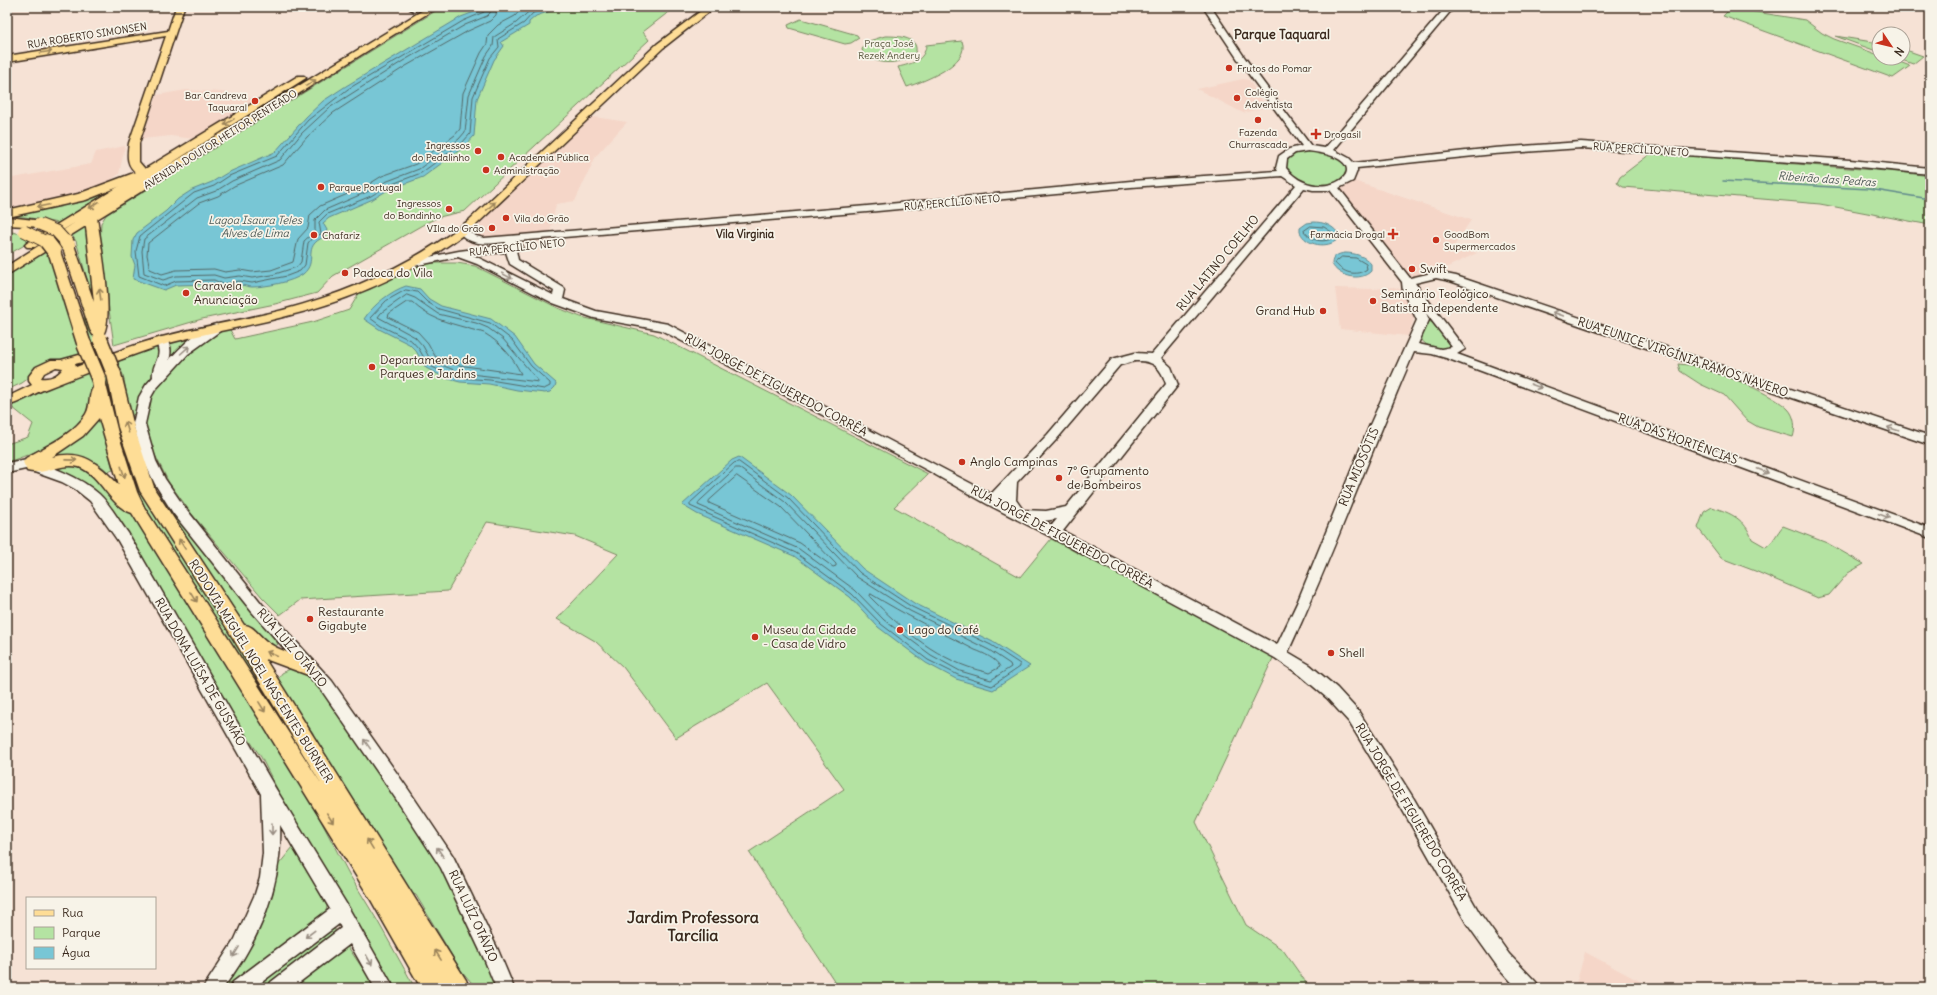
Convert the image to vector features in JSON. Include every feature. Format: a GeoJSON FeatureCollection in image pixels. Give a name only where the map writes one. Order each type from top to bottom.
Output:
{"type":"FeatureCollection","features":[{"type":"Feature","properties":{"kind":"highway"},"geometry":{"type":"LineString","coordinates":[[7,214],[58,203],[119,184],[147,172]]}},
{"type":"Feature","properties":{"kind":"highway"},"geometry":{"type":"LineString","coordinates":[[91,217],[102,311],[99,336]]}},
{"type":"Feature","properties":{"kind":"highway","name":"RODOVIA MIGUEL NOEL NASCENTES BURNIER"},"geometry":{"type":"LineString","coordinates":[[7,221],[40,224],[56,231],[68,244],[99,336],[110,434],[129,492],[138,510],[378,893],[434,988]]}},
{"type":"Feature","properties":{"kind":"highway","name":"RODOVIA MIGUEL NOEL NASCENTES BURNIER"},"geometry":{"type":"LineString","coordinates":[[7,228],[24,231],[48,243],[54,251],[84,344],[104,379],[126,427],[148,491],[231,620],[458,988]]}},
{"type":"Feature","properties":{"kind":"highway"},"geometry":{"type":"LineString","coordinates":[[30,465],[66,441],[86,424],[97,408],[104,379]]}},
{"type":"Feature","properties":{"kind":"highway"},"geometry":{"type":"LineString","coordinates":[[30,465],[58,460],[76,459],[87,463],[96,470],[122,499],[138,510]]}},
{"type":"Feature","properties":{"kind":"highway"},"geometry":{"type":"LineString","coordinates":[[231,620],[244,631],[251,641],[266,652],[308,667]]}},
{"type":"Feature","properties":{"kind":"main road"},"geometry":{"type":"LineString","coordinates":[[168,7],[175,21]]}},
{"type":"Feature","properties":{"kind":"main road"},"geometry":{"type":"LineString","coordinates":[[111,194],[119,184],[133,160],[134,143],[180,7]]}},
{"type":"Feature","properties":{"kind":"main road"},"geometry":{"type":"LineString","coordinates":[[7,402],[46,383],[162,341],[310,306],[414,263],[463,231],[515,177],[648,47],[700,7]]}},
{"type":"Feature","properties":{"kind":"main road"},"geometry":{"type":"LineString","coordinates":[[7,393],[35,376],[45,367],[55,363],[65,363],[163,334],[296,304],[368,281],[445,234],[515,177],[660,46],[711,7]]}},
{"type":"Feature","properties":{"kind":"main road","name":"AVENIDA DOUTOR HEITOR PENTEADO"},"geometry":{"type":"LineString","coordinates":[[7,260],[111,194],[416,8]]}},
{"type":"Feature","properties":{"kind":"main road","name":"AVENIDA DOUTOR HEITOR PENTEADO"},"geometry":{"type":"LineString","coordinates":[[7,271],[91,217],[136,191],[430,8]]}},
{"type":"Feature","properties":{"kind":"main road","name":"RUA ROBERTO SIMONSEN"},"geometry":{"type":"LineString","coordinates":[[7,59],[170,33]]}},
{"type":"Feature","properties":{"kind":"main road"},"geometry":{"type":"LineString","coordinates":[[133,160],[139,170],[153,175],[136,191]]}},
{"type":"Feature","properties":{"kind":"main road"},"geometry":{"type":"LineString","coordinates":[[61,378],[70,367],[65,363]]}},
{"type":"Feature","properties":{"kind":"main road"},"geometry":{"type":"LineString","coordinates":[[35,376],[34,379],[38,383],[46,383]]}},
{"type":"Feature","properties":{"kind":"street"},"geometry":{"type":"LineString","coordinates":[[1207,7],[1246,64],[1308,148]]}},
{"type":"Feature","properties":{"kind":"street"},"geometry":{"type":"LineString","coordinates":[[1328,151],[1450,7]]}},
{"type":"Feature","properties":{"kind":"street","name":"RUA PERCÍLIO NETO"},"geometry":{"type":"LineString","coordinates":[[1352,166],[1568,145],[1828,161],[1930,171]]}},
{"type":"Feature","properties":{"kind":"street"},"geometry":{"type":"LineString","coordinates":[[1614,147],[1634,158]]}},
{"type":"Feature","properties":{"kind":"street"},"geometry":{"type":"LineString","coordinates":[[1308,148],[1328,151],[1345,159],[1352,166],[1353,175],[1350,180],[1340,186],[1317,188],[1302,184],[1291,179],[1284,173],[1280,163],[1282,158],[1292,151],[1308,148]]}},
{"type":"Feature","properties":{"kind":"street","name":"RUA PERCÍLIO NETO"},"geometry":{"type":"LineString","coordinates":[[414,263],[460,254],[511,247],[601,238],[620,230],[937,203],[1131,184],[1284,173]]}},
{"type":"Feature","properties":{"kind":"street","name":"RUA LATINO COELHO"},"geometry":{"type":"LineString","coordinates":[[1155,358],[1302,184]]}},
{"type":"Feature","properties":{"kind":"street"},"geometry":{"type":"LineString","coordinates":[[1333,187],[1407,282],[1412,286],[1459,349],[1451,352],[1438,352]]}},
{"type":"Feature","properties":{"kind":"street","name":"RUA PERCÍLIO NETO"},"geometry":{"type":"LineString","coordinates":[[463,231],[468,237],[475,240],[511,247]]}},
{"type":"Feature","properties":{"kind":"street"},"geometry":{"type":"LineString","coordinates":[[481,262],[499,261],[511,247]]}},
{"type":"Feature","properties":{"kind":"street","name":"RUA JORGE DE FIGUEREDO CORRÊA"},"geometry":{"type":"LineString","coordinates":[[511,247],[514,262],[559,296]]}},
{"type":"Feature","properties":{"kind":"street","name":"RUA JORGE DE FIGUEREDO CORRÊA"},"geometry":{"type":"LineString","coordinates":[[460,254],[559,296],[594,314],[664,327],[992,501],[1054,532],[1280,654],[1305,670],[1327,689],[1354,717],[1408,804],[1473,918],[1503,960],[1530,988]]}},
{"type":"Feature","properties":{"kind":"street"},"geometry":{"type":"LineString","coordinates":[[1456,269],[1457,276],[1462,281]]}},
{"type":"Feature","properties":{"kind":"street","name":"RUA EUNICE VIRGÍNIA RAMOS NAVERO"},"geometry":{"type":"LineString","coordinates":[[1407,282],[1436,275],[1462,281],[1726,373],[1930,441]]}},
{"type":"Feature","properties":{"kind":"street"},"geometry":{"type":"LineString","coordinates":[[1407,282],[1406,289],[1422,313],[1423,320],[1440,323]]}},
{"type":"Feature","properties":{"kind":"street","name":"RUA MIOSÓTIS"},"geometry":{"type":"LineString","coordinates":[[1280,654],[1304,602],[1375,427],[1423,320]]}},
{"type":"Feature","properties":{"kind":"street","name":"RUA LUÍZ OTÁVIO"},"geometry":{"type":"LineString","coordinates":[[216,328],[188,348],[158,378],[144,396],[139,424],[146,450],[154,471],[178,509],[257,608],[291,645],[331,693],[447,862],[492,956],[505,988]]}},
{"type":"Feature","properties":{"kind":"street"},"geometry":{"type":"LineString","coordinates":[[1416,334],[1425,348]]}},
{"type":"Feature","properties":{"kind":"street"},"geometry":{"type":"LineString","coordinates":[[158,378],[158,368],[166,352],[166,346],[162,341]]}},
{"type":"Feature","properties":{"kind":"street","name":"RUA DAS HORTÊNCIAS"},"geometry":{"type":"LineString","coordinates":[[1410,349],[1414,346],[1438,352],[1553,393],[1930,533]]}},
{"type":"Feature","properties":{"kind":"street"},"geometry":{"type":"LineString","coordinates":[[992,501],[1011,482],[1116,362],[1128,358],[1155,358],[1165,366],[1172,385],[1054,532]]}},
{"type":"Feature","properties":{"kind":"street"},"geometry":{"type":"LineString","coordinates":[[7,468],[30,465]]}},
{"type":"Feature","properties":{"kind":"street","name":"RUA DONA LUÍSA DE GUSMÃO"},"geometry":{"type":"LineString","coordinates":[[30,465],[67,479],[95,498],[123,537],[268,791],[341,911],[385,988]]}},
{"type":"Feature","properties":{"kind":"street"},"geometry":{"type":"LineString","coordinates":[[1011,482],[1009,500],[1011,506],[1020,515],[1046,516],[1069,512]]}},
{"type":"Feature","properties":{"kind":"street"},"geometry":{"type":"LineString","coordinates":[[212,988],[244,939],[262,895],[271,862],[272,826],[268,791]]}},
{"type":"Feature","properties":{"kind":"street"},"geometry":{"type":"LineString","coordinates":[[239,988],[341,911]]}},
{"type":"Feature","properties":{"kind":"street"},"geometry":{"type":"LineString","coordinates":[[277,988],[352,931]]}},
{"type":"Feature","properties":{"kind":"shaded area","name":"Colégio Adventista"},"geometry":{"type":"Polygon","coordinates":[[[1243,79],[1249,80],[1266,107],[1243,113],[1197,89],[1243,79]]]}},
{"type":"Feature","properties":{"kind":"shaded area"},"geometry":{"type":"Polygon","coordinates":[[[186,90],[222,92],[258,99],[194,139],[171,136],[141,139],[157,95],[186,90]]]}},
{"type":"Feature","properties":{"kind":"shaded area"},"geometry":{"type":"Polygon","coordinates":[[[594,117],[627,122],[596,156],[575,201],[556,204],[550,233],[481,238],[468,230],[585,120],[594,117]]]}},
{"type":"Feature","properties":{"kind":"shaded area"},"geometry":{"type":"Polygon","coordinates":[[[125,146],[119,174],[105,185],[77,196],[7,210],[7,179],[91,164],[96,152],[125,146]]]}},
{"type":"Feature","properties":{"kind":"shaded area"},"geometry":{"type":"Polygon","coordinates":[[[1354,181],[1471,220],[1454,246],[1477,253],[1437,272],[1407,279],[1335,188],[1354,181]]]}},
{"type":"Feature","properties":{"kind":"shaded area","name":"Seminário Teológico Batista Independente"},"geometry":{"type":"Polygon","coordinates":[[[1394,287],[1402,290],[1416,313],[1408,336],[1340,329],[1335,288],[1374,289],[1394,287]]]}},
{"type":"Feature","properties":{"kind":"shaded area"},"geometry":{"type":"Polygon","coordinates":[[[1585,952],[1652,988],[1575,988],[1585,952]]]}},
{"type":"Feature","properties":{"kind":"green space","name":"Parque Portugal"},"geometry":{"type":"Polygon","coordinates":[[[442,7],[675,7],[643,32],[649,40],[465,211],[439,217],[426,223],[333,276],[317,293],[275,304],[202,319],[114,345],[100,246],[101,223],[106,215],[442,7]]]}},
{"type":"Feature","properties":{"kind":"green space"},"geometry":{"type":"Polygon","coordinates":[[[1731,8],[1805,20],[1822,33],[1834,39],[1871,52],[1871,66],[1910,66],[1893,78],[1723,16],[1731,8]]]}},
{"type":"Feature","properties":{"kind":"green space"},"geometry":{"type":"Polygon","coordinates":[[[801,19],[857,35],[859,38],[851,43],[845,44],[789,28],[788,25],[801,19]]]}},
{"type":"Feature","properties":{"kind":"green space","name":"Praça José Rezek Andery"},"geometry":{"type":"Polygon","coordinates":[[[885,36],[900,37],[910,40],[916,46],[916,51],[911,56],[897,62],[882,62],[863,53],[862,49],[869,41],[885,36]]]}},
{"type":"Feature","properties":{"kind":"green space"},"geometry":{"type":"Polygon","coordinates":[[[1835,36],[1871,42],[1871,49],[1835,36]]]}},
{"type":"Feature","properties":{"kind":"green space"},"geometry":{"type":"Polygon","coordinates":[[[962,41],[963,49],[960,57],[953,64],[924,81],[907,87],[898,67],[913,63],[920,58],[926,45],[962,41]]]}},
{"type":"Feature","properties":{"kind":"green space"},"geometry":{"type":"Polygon","coordinates":[[[1911,52],[1923,56],[1913,64],[1911,63],[1911,52]]]}},
{"type":"Feature","properties":{"kind":"green space"},"geometry":{"type":"Polygon","coordinates":[[[1315,151],[1340,160],[1344,164],[1348,173],[1342,181],[1326,184],[1309,184],[1294,178],[1288,172],[1284,165],[1290,157],[1301,152],[1315,151]]]}},
{"type":"Feature","properties":{"kind":"green space"},"geometry":{"type":"Polygon","coordinates":[[[1655,153],[1899,172],[1930,176],[1930,225],[1820,204],[1623,187],[1617,183],[1620,177],[1650,154],[1655,153]]]}},
{"type":"Feature","properties":{"kind":"green space"},"geometry":{"type":"Polygon","coordinates":[[[101,194],[103,195],[58,223],[25,217],[7,217],[7,216],[101,194]]]}},
{"type":"Feature","properties":{"kind":"green space"},"geometry":{"type":"Polygon","coordinates":[[[87,224],[94,287],[90,289],[76,241],[70,233],[87,224]]]}},
{"type":"Feature","properties":{"kind":"green space"},"geometry":{"type":"Polygon","coordinates":[[[7,231],[26,235],[29,240],[23,246],[7,255],[7,231]]]}},
{"type":"Feature","properties":{"kind":"green space"},"geometry":{"type":"Polygon","coordinates":[[[45,250],[49,255],[82,358],[52,361],[22,383],[7,390],[7,274],[45,250]]]}},
{"type":"Feature","properties":{"kind":"green space","name":"Lago do Café"},"geometry":{"type":"Polygon","coordinates":[[[430,263],[457,263],[475,266],[558,308],[581,317],[654,334],[928,474],[894,507],[1020,577],[1051,539],[1274,656],[1196,822],[1246,925],[1283,950],[1310,988],[839,988],[749,852],[844,789],[767,683],[676,738],[623,667],[595,641],[557,619],[618,554],[575,536],[487,522],[448,591],[300,600],[280,615],[262,597],[191,513],[168,481],[150,445],[143,425],[149,396],[182,356],[216,330],[229,328],[235,339],[313,322],[349,310],[361,290],[410,268],[430,263]]]}},
{"type":"Feature","properties":{"kind":"green space"},"geometry":{"type":"Polygon","coordinates":[[[87,317],[111,382],[125,448],[181,552],[451,988],[137,497],[84,318],[87,317]]]}},
{"type":"Feature","properties":{"kind":"green space"},"geometry":{"type":"Polygon","coordinates":[[[1428,321],[1434,323],[1451,347],[1448,350],[1429,346],[1424,343],[1422,339],[1423,329],[1428,321]]]}},
{"type":"Feature","properties":{"kind":"green space"},"geometry":{"type":"Polygon","coordinates":[[[202,334],[165,364],[171,348],[169,341],[202,334]]]}},
{"type":"Feature","properties":{"kind":"green space"},"geometry":{"type":"Polygon","coordinates":[[[157,346],[161,348],[155,370],[140,397],[138,410],[131,417],[123,375],[117,360],[157,346]]]}},
{"type":"Feature","properties":{"kind":"green space"},"geometry":{"type":"Polygon","coordinates":[[[1678,364],[1700,366],[1735,379],[1782,404],[1792,415],[1795,426],[1793,437],[1758,427],[1746,420],[1724,395],[1700,384],[1680,371],[1678,364]]]}},
{"type":"Feature","properties":{"kind":"green space"},"geometry":{"type":"Polygon","coordinates":[[[89,371],[94,393],[93,407],[88,417],[80,426],[56,442],[7,462],[7,444],[28,437],[33,424],[8,404],[89,371]]]}},
{"type":"Feature","properties":{"kind":"green space"},"geometry":{"type":"Polygon","coordinates":[[[94,419],[100,419],[113,470],[108,472],[96,463],[83,458],[54,457],[52,455],[94,419]]]}},
{"type":"Feature","properties":{"kind":"green space"},"geometry":{"type":"Polygon","coordinates":[[[75,462],[89,469],[133,512],[312,804],[349,874],[415,988],[393,988],[295,824],[261,757],[237,722],[119,521],[49,466],[75,462]]]}},
{"type":"Feature","properties":{"kind":"green space"},"geometry":{"type":"Polygon","coordinates":[[[157,491],[278,644],[269,652],[225,603],[155,492],[157,491]]]}},
{"type":"Feature","properties":{"kind":"green space"},"geometry":{"type":"Polygon","coordinates":[[[1712,507],[1731,514],[1745,526],[1752,539],[1766,547],[1783,526],[1827,543],[1864,564],[1848,573],[1829,595],[1818,598],[1721,558],[1698,528],[1704,512],[1712,507]]]}},
{"type":"Feature","properties":{"kind":"green space"},"geometry":{"type":"Polygon","coordinates":[[[292,668],[305,671],[327,696],[439,862],[499,988],[476,988],[460,969],[416,895],[408,892],[312,743],[313,733],[283,689],[278,679],[282,673],[292,668]]]}},
{"type":"Feature","properties":{"kind":"green space"},"geometry":{"type":"Polygon","coordinates":[[[293,847],[327,906],[325,919],[233,988],[225,988],[266,907],[279,864],[293,847]]]}},
{"type":"Feature","properties":{"kind":"green space"},"geometry":{"type":"Polygon","coordinates":[[[328,926],[335,929],[335,935],[267,988],[246,988],[328,926]]]}},
{"type":"Feature","properties":{"kind":"green space"},"geometry":{"type":"Polygon","coordinates":[[[348,947],[376,988],[284,988],[329,952],[348,947]]]}},
{"type":"Feature","properties":{"kind":"water","name":"Lagoa Isaura Teles Alves de Lima"},"geometry":{"type":"Polygon","coordinates":[[[487,7],[562,7],[536,16],[529,22],[529,25],[501,42],[504,46],[494,60],[477,99],[474,136],[465,146],[423,177],[388,190],[373,199],[329,218],[323,223],[327,230],[324,237],[313,245],[310,264],[308,269],[303,274],[286,282],[271,285],[252,287],[237,285],[218,289],[218,286],[214,284],[176,285],[164,290],[133,279],[135,265],[132,257],[133,240],[137,233],[166,211],[178,199],[192,190],[212,182],[227,173],[275,152],[306,117],[323,101],[461,17],[487,7]]]}},
{"type":"Feature","properties":{"kind":"water"},"geometry":{"type":"Polygon","coordinates":[[[1307,223],[1324,223],[1333,228],[1338,233],[1338,239],[1329,244],[1323,245],[1312,243],[1307,240],[1300,232],[1300,228],[1307,223]]]}},
{"type":"Feature","properties":{"kind":"water"},"geometry":{"type":"Polygon","coordinates":[[[1345,253],[1356,254],[1366,259],[1371,264],[1371,271],[1362,276],[1356,277],[1344,275],[1339,272],[1332,264],[1332,261],[1336,256],[1345,253]]]}},
{"type":"Feature","properties":{"kind":"water"},"geometry":{"type":"Polygon","coordinates":[[[406,286],[420,289],[429,299],[441,306],[491,319],[515,337],[534,364],[556,383],[555,387],[550,392],[545,393],[517,390],[489,384],[460,382],[445,378],[426,368],[416,351],[409,344],[379,329],[364,319],[383,299],[394,291],[406,286]]]}},
{"type":"Feature","properties":{"kind":"water"},"geometry":{"type":"Polygon","coordinates":[[[739,457],[791,495],[863,569],[914,603],[993,642],[1030,666],[993,690],[956,679],[926,663],[878,627],[850,597],[794,556],[697,514],[682,505],[732,460],[739,457]]]}},
{"type":"Feature","properties":{"kind":"waterway","name":"Ribeirão das Pedras"},"geometry":{"type":"LineString","coordinates":[[1723,181],[1869,189],[1930,199]]}},
{"type":"Feature","properties":{"kind":"place","name":"Frutos do Pomar"},"geometry":{"type":"Point","coordinates":[1229,68]}},
{"type":"Feature","properties":{"kind":"place","name":"Colégio Adventista"},"geometry":{"type":"Point","coordinates":[1237,98]}},
{"type":"Feature","properties":{"kind":"place","name":"Bar Candreva Taquaral"},"geometry":{"type":"Point","coordinates":[255,101]}},
{"type":"Feature","properties":{"kind":"place","name":"Fazenda Churrascada"},"geometry":{"type":"Point","coordinates":[1258,120]}},
{"type":"Feature","properties":{"kind":"place","name":"Drogasil"},"geometry":{"type":"Point","coordinates":[1316,134]}},
{"type":"Feature","properties":{"kind":"place","name":"Ingressos do Pedalinho"},"geometry":{"type":"Point","coordinates":[478,151]}},
{"type":"Feature","properties":{"kind":"place","name":"Academia Pública"},"geometry":{"type":"Point","coordinates":[501,157]}},
{"type":"Feature","properties":{"kind":"place","name":"Administração"},"geometry":{"type":"Point","coordinates":[486,170]}},
{"type":"Feature","properties":{"kind":"place","name":"Parque Portugal"},"geometry":{"type":"Point","coordinates":[321,187]}},
{"type":"Feature","properties":{"kind":"place","name":"Ingressos do Bondinho"},"geometry":{"type":"Point","coordinates":[449,209]}},
{"type":"Feature","properties":{"kind":"place","name":"Vila do Grão"},"geometry":{"type":"Point","coordinates":[506,218]}},
{"type":"Feature","properties":{"kind":"place","name":"VIla do Grão"},"geometry":{"type":"Point","coordinates":[492,228]}},
{"type":"Feature","properties":{"kind":"place","name":"Farmácia Drogal"},"geometry":{"type":"Point","coordinates":[1393,234]}},
{"type":"Feature","properties":{"kind":"place","name":"Chafariz"},"geometry":{"type":"Point","coordinates":[314,235]}},
{"type":"Feature","properties":{"kind":"place","name":"GoodBom Supermercados"},"geometry":{"type":"Point","coordinates":[1436,240]}},
{"type":"Feature","properties":{"kind":"place","name":"Swift"},"geometry":{"type":"Point","coordinates":[1412,269]}},
{"type":"Feature","properties":{"kind":"place","name":"Padoca do Vila"},"geometry":{"type":"Point","coordinates":[345,273]}},
{"type":"Feature","properties":{"kind":"place","name":"Caravela Anunciação"},"geometry":{"type":"Point","coordinates":[186,293]}},
{"type":"Feature","properties":{"kind":"place","name":"Seminário Teológico Batista Independente"},"geometry":{"type":"Point","coordinates":[1373,301]}},
{"type":"Feature","properties":{"kind":"place","name":"Grand Hub"},"geometry":{"type":"Point","coordinates":[1323,311]}},
{"type":"Feature","properties":{"kind":"place","name":"Departamento de Parques e Jardins"},"geometry":{"type":"Point","coordinates":[372,367]}},
{"type":"Feature","properties":{"kind":"place","name":"Anglo Campinas"},"geometry":{"type":"Point","coordinates":[962,462]}},
{"type":"Feature","properties":{"kind":"place","name":"7º Grupamento de Bombeiros"},"geometry":{"type":"Point","coordinates":[1059,478]}},
{"type":"Feature","properties":{"kind":"place","name":"Restaurante Gigabyte"},"geometry":{"type":"Point","coordinates":[310,619]}},
{"type":"Feature","properties":{"kind":"place","name":"Lago do Café"},"geometry":{"type":"Point","coordinates":[900,630]}},
{"type":"Feature","properties":{"kind":"place","name":"Museu da Cidade - Casa de Vidro"},"geometry":{"type":"Point","coordinates":[755,637]}},
{"type":"Feature","properties":{"kind":"place","name":"Shell"},"geometry":{"type":"Point","coordinates":[1331,653]}},
{"type":"Feature","properties":{"kind":"district","name":"Parque Taquaral"},"geometry":{"type":"Point","coordinates":[1282,34]}},
{"type":"Feature","properties":{"kind":"district","name":"Vila Virginia"},"geometry":{"type":"Point","coordinates":[745,234]}},
{"type":"Feature","properties":{"kind":"district","name":"Jardim Professora Tarcília"},"geometry":{"type":"Point","coordinates":[693,926]}}]}
